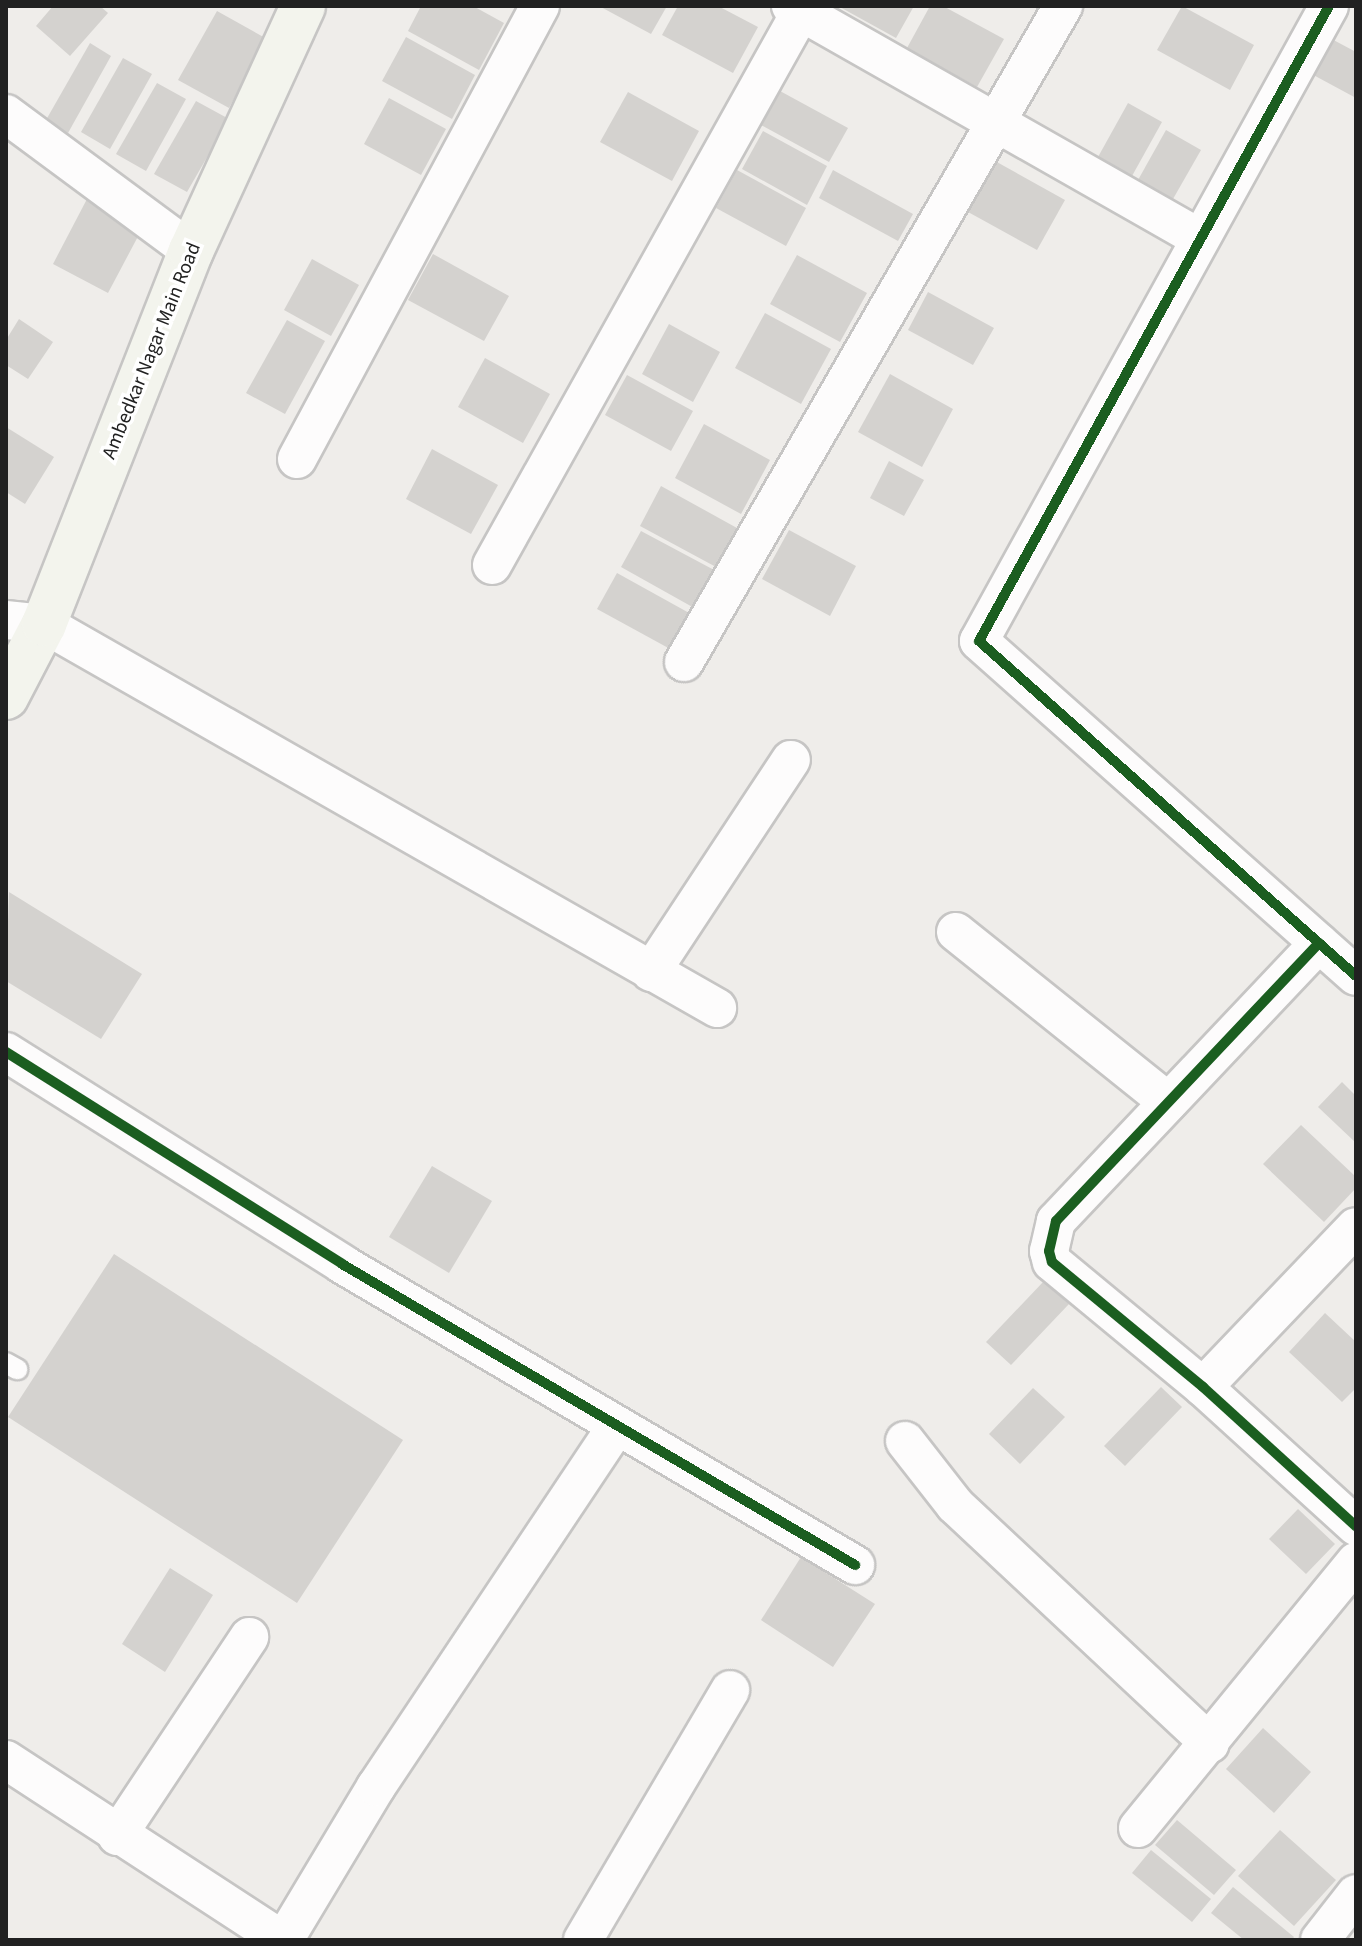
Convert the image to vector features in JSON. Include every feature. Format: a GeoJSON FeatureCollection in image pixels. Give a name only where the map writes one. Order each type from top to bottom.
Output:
{"type":"FeatureCollection","features":[{"type":"Feature","properties":{"kind":"street","name":"Ambedkar Nagar Main Road"},"geometry":{"type":"LineString","coordinates":[[6,697],[25,622],[303,6]]}},
{"type":"Feature","properties":{"kind":"street"},"geometry":{"type":"LineString","coordinates":[[297,459],[540,6]]}},
{"type":"Feature","properties":{"kind":"street"},"geometry":{"type":"LineString","coordinates":[[684,662],[1063,6]]}},
{"type":"Feature","properties":{"kind":"street"},"geometry":{"type":"LineString","coordinates":[[1329,6],[979,641],[1356,976]]}},
{"type":"Feature","properties":{"kind":"street"},"geometry":{"type":"LineString","coordinates":[[492,565],[798,8],[995,125],[1200,238]]}},
{"type":"Feature","properties":{"kind":"street"},"geometry":{"type":"LineString","coordinates":[[6,114],[191,251]]}},
{"type":"Feature","properties":{"kind":"street"},"geometry":{"type":"LineString","coordinates":[[25,622],[717,1008]]}},
{"type":"Feature","properties":{"kind":"street"},"geometry":{"type":"LineString","coordinates":[[651,972],[791,760]]}},
{"type":"Feature","properties":{"kind":"street"},"geometry":{"type":"LineString","coordinates":[[956,932],[1168,1102]]}},
{"type":"Feature","properties":{"kind":"street"},"geometry":{"type":"LineString","coordinates":[[1319,943],[1056,1221],[1049,1251],[1052,1262],[1203,1387],[1356,1526]]}},
{"type":"Feature","properties":{"kind":"street"},"geometry":{"type":"LineString","coordinates":[[6,1052],[342,1264],[855,1565]]}},
{"type":"Feature","properties":{"kind":"street"},"geometry":{"type":"LineString","coordinates":[[1203,1387],[1356,1227]]}},
{"type":"Feature","properties":{"kind":"street"},"geometry":{"type":"LineString","coordinates":[[6,1760],[117,1836],[283,1940],[376,1787],[616,1427]]}},
{"type":"Feature","properties":{"kind":"street"},"geometry":{"type":"LineString","coordinates":[[905,1441],[955,1505],[1210,1744]]}},
{"type":"Feature","properties":{"kind":"street"},"geometry":{"type":"LineString","coordinates":[[1138,1828],[1210,1744],[1356,1562]]}},
{"type":"Feature","properties":{"kind":"street"},"geometry":{"type":"LineString","coordinates":[[117,1836],[249,1637]]}},
{"type":"Feature","properties":{"kind":"street"},"geometry":{"type":"LineString","coordinates":[[583,1940],[730,1690]]}},
{"type":"Feature","properties":{"kind":"street"},"geometry":{"type":"LineString","coordinates":[[1320,1940],[1356,1894]]}},
{"type":"Feature","properties":{"kind":"building"},"geometry":{"type":"Polygon","coordinates":[[[53,6],[100,6],[108,13],[70,56],[36,26],[53,6]]]}},
{"type":"Feature","properties":{"kind":"building"},"geometry":{"type":"Polygon","coordinates":[[[421,6],[473,6],[504,23],[479,70],[408,31],[421,6]]]}},
{"type":"Feature","properties":{"kind":"building"},"geometry":{"type":"Polygon","coordinates":[[[599,6],[667,6],[651,34],[599,6]]]}},
{"type":"Feature","properties":{"kind":"building"},"geometry":{"type":"Polygon","coordinates":[[[678,6],[718,6],[758,27],[733,73],[662,35],[678,6]]]}},
{"type":"Feature","properties":{"kind":"building"},"geometry":{"type":"Polygon","coordinates":[[[838,6],[914,6],[896,38],[838,6]]]}},
{"type":"Feature","properties":{"kind":"building"},"geometry":{"type":"Polygon","coordinates":[[[930,6],[943,6],[1004,39],[977,87],[907,48],[930,6]]]}},
{"type":"Feature","properties":{"kind":"building"},"geometry":{"type":"Polygon","coordinates":[[[1182,6],[1254,45],[1230,90],[1157,50],[1182,6]]]}},
{"type":"Feature","properties":{"kind":"building"},"geometry":{"type":"Polygon","coordinates":[[[217,11],[267,39],[229,108],[178,80],[217,11]]]}},
{"type":"Feature","properties":{"kind":"building"},"geometry":{"type":"Polygon","coordinates":[[[1326,36],[1356,52],[1356,98],[1306,71],[1326,36]]]}},
{"type":"Feature","properties":{"kind":"building"},"geometry":{"type":"Polygon","coordinates":[[[406,37],[475,75],[452,119],[382,81],[406,37]]]}},
{"type":"Feature","properties":{"kind":"building"},"geometry":{"type":"Polygon","coordinates":[[[90,43],[111,56],[68,133],[46,120],[90,43]]]}},
{"type":"Feature","properties":{"kind":"building"},"geometry":{"type":"Polygon","coordinates":[[[123,58],[152,74],[110,149],[81,132],[123,58]]]}},
{"type":"Feature","properties":{"kind":"building"},"geometry":{"type":"Polygon","coordinates":[[[157,83],[186,99],[146,171],[116,154],[157,83]]]}},
{"type":"Feature","properties":{"kind":"building"},"geometry":{"type":"Polygon","coordinates":[[[780,91],[848,128],[829,162],[761,125],[780,91]]]}},
{"type":"Feature","properties":{"kind":"building"},"geometry":{"type":"Polygon","coordinates":[[[628,92],[699,131],[672,181],[600,142],[628,92]]]}},
{"type":"Feature","properties":{"kind":"building"},"geometry":{"type":"Polygon","coordinates":[[[389,98],[446,129],[421,175],[364,144],[389,98]]]}},
{"type":"Feature","properties":{"kind":"building"},"geometry":{"type":"Polygon","coordinates":[[[196,101],[229,119],[187,192],[154,174],[196,101]]]}},
{"type":"Feature","properties":{"kind":"building"},"geometry":{"type":"Polygon","coordinates":[[[1128,103],[1162,122],[1132,176],[1098,157],[1128,103]]]}},
{"type":"Feature","properties":{"kind":"building"},"geometry":{"type":"Polygon","coordinates":[[[1166,130],[1201,150],[1173,199],[1138,180],[1166,130]]]}},
{"type":"Feature","properties":{"kind":"building"},"geometry":{"type":"Polygon","coordinates":[[[763,131],[827,166],[807,205],[742,169],[763,131]]]}},
{"type":"Feature","properties":{"kind":"building"},"geometry":{"type":"Polygon","coordinates":[[[986,156],[1065,200],[1037,250],[959,207],[986,156]]]}},
{"type":"Feature","properties":{"kind":"building"},"geometry":{"type":"Polygon","coordinates":[[[737,170],[806,208],[786,246],[716,208],[737,170]]]}},
{"type":"Feature","properties":{"kind":"building"},"geometry":{"type":"Polygon","coordinates":[[[833,170],[913,214],[898,241],[819,198],[833,170]]]}},
{"type":"Feature","properties":{"kind":"building"},"geometry":{"type":"Polygon","coordinates":[[[87,199],[143,227],[108,293],[53,264],[87,199]]]}},
{"type":"Feature","properties":{"kind":"building"},"geometry":{"type":"Polygon","coordinates":[[[433,254],[509,296],[484,341],[408,300],[433,254]]]}},
{"type":"Feature","properties":{"kind":"building"},"geometry":{"type":"Polygon","coordinates":[[[797,255],[867,293],[840,342],[770,304],[797,255]]]}},
{"type":"Feature","properties":{"kind":"building"},"geometry":{"type":"Polygon","coordinates":[[[312,259],[359,285],[331,336],[284,310],[312,259]]]}},
{"type":"Feature","properties":{"kind":"building"},"geometry":{"type":"Polygon","coordinates":[[[928,292],[994,328],[973,365],[908,330],[928,292]]]}},
{"type":"Feature","properties":{"kind":"building"},"geometry":{"type":"Polygon","coordinates":[[[765,313],[831,349],[801,404],[735,368],[765,313]]]}},
{"type":"Feature","properties":{"kind":"building"},"geometry":{"type":"Polygon","coordinates":[[[19,319],[53,342],[28,379],[6,365],[6,340],[19,319]]]}},
{"type":"Feature","properties":{"kind":"building"},"geometry":{"type":"Polygon","coordinates":[[[287,320],[325,341],[285,414],[246,393],[287,320]]]}},
{"type":"Feature","properties":{"kind":"building"},"geometry":{"type":"Polygon","coordinates":[[[669,324],[720,352],[693,402],[642,374],[669,324]]]}},
{"type":"Feature","properties":{"kind":"building"},"geometry":{"type":"Polygon","coordinates":[[[485,358],[550,394],[523,443],[458,407],[485,358]]]}},
{"type":"Feature","properties":{"kind":"building"},"geometry":{"type":"Polygon","coordinates":[[[890,374],[953,409],[922,467],[858,432],[890,374]]]}},
{"type":"Feature","properties":{"kind":"building"},"geometry":{"type":"Polygon","coordinates":[[[627,375],[693,411],[671,451],[605,415],[627,375]]]}},
{"type":"Feature","properties":{"kind":"building"},"geometry":{"type":"Polygon","coordinates":[[[704,424],[770,460],[741,514],[675,478],[704,424]]]}},
{"type":"Feature","properties":{"kind":"building"},"geometry":{"type":"Polygon","coordinates":[[[6,427],[54,457],[25,504],[6,492],[6,427]]]}},
{"type":"Feature","properties":{"kind":"building"},"geometry":{"type":"Polygon","coordinates":[[[432,449],[498,485],[471,534],[406,499],[432,449]]]}},
{"type":"Feature","properties":{"kind":"building"},"geometry":{"type":"Polygon","coordinates":[[[889,461],[924,480],[904,516],[870,498],[889,461]]]}},
{"type":"Feature","properties":{"kind":"building"},"geometry":{"type":"Polygon","coordinates":[[[661,486],[737,528],[716,567],[640,526],[661,486]]]}},
{"type":"Feature","properties":{"kind":"building"},"geometry":{"type":"Polygon","coordinates":[[[789,530],[856,566],[830,616],[762,579],[789,530]]]}},
{"type":"Feature","properties":{"kind":"building"},"geometry":{"type":"Polygon","coordinates":[[[641,531],[716,571],[696,609],[621,567],[641,531]]]}},
{"type":"Feature","properties":{"kind":"building"},"geometry":{"type":"Polygon","coordinates":[[[617,573],[691,614],[672,650],[597,609],[617,573]]]}},
{"type":"Feature","properties":{"kind":"building"},"geometry":{"type":"Polygon","coordinates":[[[9,892],[142,974],[101,1039],[6,981],[9,892]]]}},
{"type":"Feature","properties":{"kind":"building"},"geometry":{"type":"Polygon","coordinates":[[[1342,1082],[1356,1096],[1356,1143],[1318,1107],[1342,1082]]]}},
{"type":"Feature","properties":{"kind":"building"},"geometry":{"type":"Polygon","coordinates":[[[1301,1125],[1356,1177],[1356,1188],[1324,1222],[1263,1164],[1301,1125]]]}},
{"type":"Feature","properties":{"kind":"building"},"geometry":{"type":"Polygon","coordinates":[[[432,1166],[492,1201],[449,1273],[389,1237],[432,1166]]]}},
{"type":"Feature","properties":{"kind":"building"},"geometry":{"type":"Polygon","coordinates":[[[114,1254],[403,1440],[297,1603],[8,1417],[114,1254]]]}},
{"type":"Feature","properties":{"kind":"building"},"geometry":{"type":"Polygon","coordinates":[[[1044,1281],[1069,1304],[1011,1365],[986,1342],[1044,1281]]]}},
{"type":"Feature","properties":{"kind":"building"},"geometry":{"type":"Polygon","coordinates":[[[1325,1313],[1356,1342],[1356,1388],[1342,1402],[1289,1352],[1325,1313]]]}},
{"type":"Feature","properties":{"kind":"building"},"geometry":{"type":"Polygon","coordinates":[[[1161,1387],[1182,1407],[1125,1466],[1104,1446],[1161,1387]]]}},
{"type":"Feature","properties":{"kind":"building"},"geometry":{"type":"Polygon","coordinates":[[[1033,1388],[1065,1417],[1020,1464],[989,1434],[1033,1388]]]}},
{"type":"Feature","properties":{"kind":"building"},"geometry":{"type":"Polygon","coordinates":[[[1298,1509],[1335,1544],[1306,1574],[1269,1539],[1298,1509]]]}},
{"type":"Feature","properties":{"kind":"building"},"geometry":{"type":"Polygon","coordinates":[[[801,1557],[875,1604],[833,1667],[761,1620],[801,1557]]]}},
{"type":"Feature","properties":{"kind":"building"},"geometry":{"type":"Polygon","coordinates":[[[170,1568],[213,1595],[165,1672],[122,1644],[170,1568]]]}},
{"type":"Feature","properties":{"kind":"building"},"geometry":{"type":"Polygon","coordinates":[[[1263,1728],[1311,1772],[1274,1813],[1226,1769],[1263,1728]]]}},
{"type":"Feature","properties":{"kind":"building"},"geometry":{"type":"Polygon","coordinates":[[[1177,1820],[1236,1870],[1214,1895],[1155,1845],[1177,1820]]]}},
{"type":"Feature","properties":{"kind":"building"},"geometry":{"type":"Polygon","coordinates":[[[1280,1830],[1336,1880],[1294,1926],[1238,1876],[1280,1830]]]}},
{"type":"Feature","properties":{"kind":"building"},"geometry":{"type":"Polygon","coordinates":[[[1151,1850],[1211,1899],[1192,1922],[1132,1873],[1151,1850]]]}},
{"type":"Feature","properties":{"kind":"building"},"geometry":{"type":"Polygon","coordinates":[[[1233,1887],[1294,1937],[1292,1940],[1244,1940],[1211,1913],[1233,1887]]]}},
{"type":"Feature","properties":{"kind":"cycle path"},"geometry":{"type":"LineString","coordinates":[[1329,6],[979,641],[1356,976]]}},
{"type":"Feature","properties":{"kind":"cycle path"},"geometry":{"type":"LineString","coordinates":[[1319,943],[1056,1221],[1049,1251],[1052,1262],[1203,1387],[1356,1526]]}},
{"type":"Feature","properties":{"kind":"cycle path"},"geometry":{"type":"LineString","coordinates":[[6,1052],[342,1264],[855,1565]]}}]}
